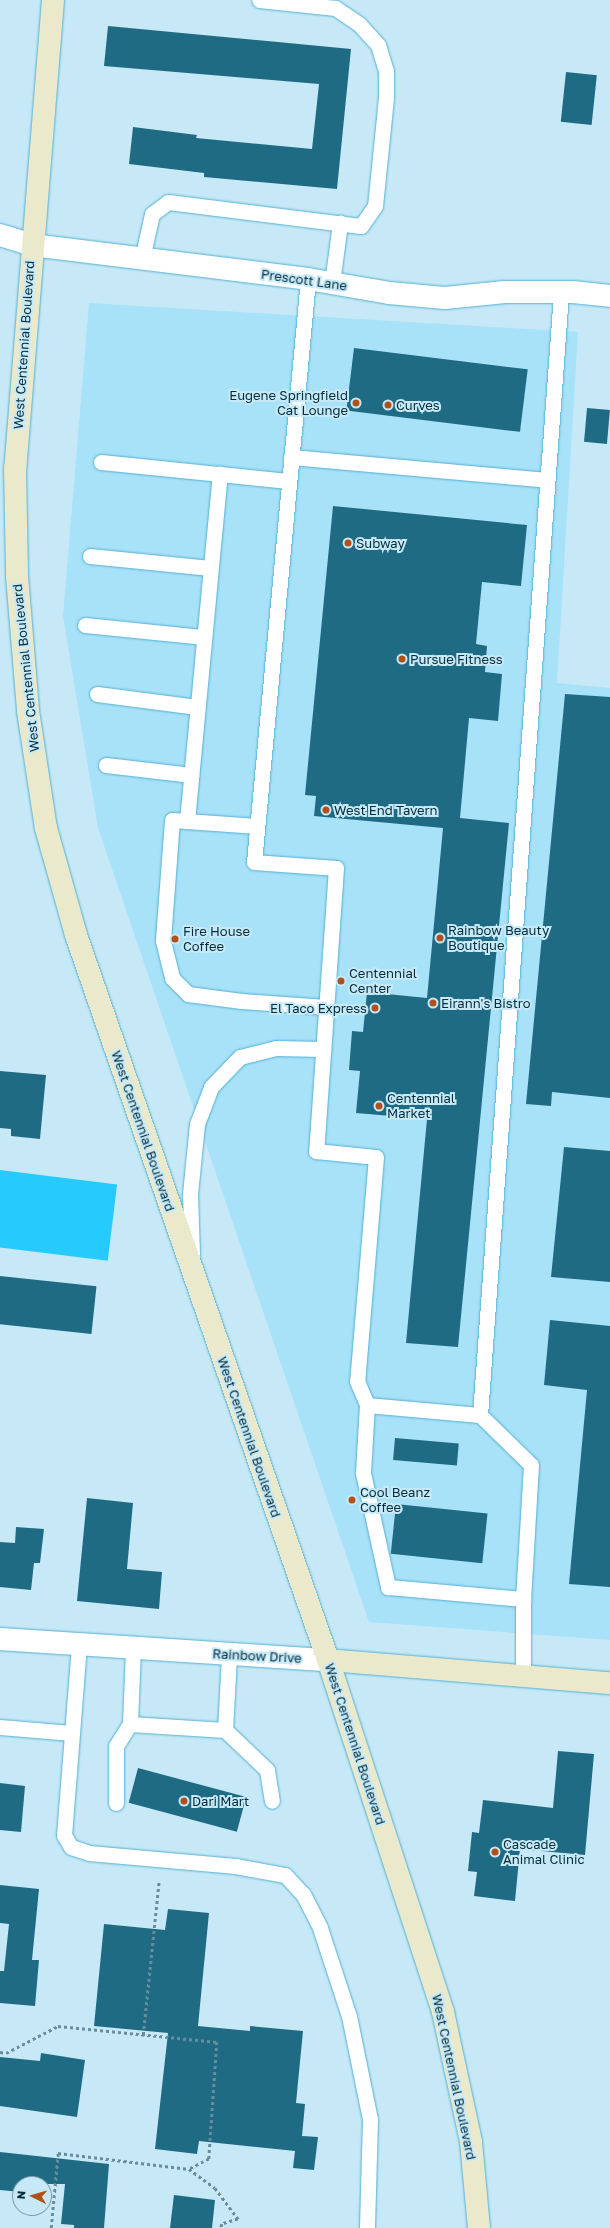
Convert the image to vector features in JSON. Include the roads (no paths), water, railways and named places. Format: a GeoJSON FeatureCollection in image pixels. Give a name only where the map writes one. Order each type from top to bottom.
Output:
{"type":"FeatureCollection","features":[{"type":"Feature","properties":{"kind":"main road","name":"West Centennial Boulevard"},"geometry":{"type":"LineString","coordinates":[[53,0],[15,468],[17,576],[29,719],[46,828],[76,935],[194,1279],[328,1660],[443,2012],[471,2142],[479,2228]]}},
{"type":"Feature","properties":{"kind":"main road","name":"Rainbow Drive"},"geometry":{"type":"LineString","coordinates":[[328,1660],[610,1683]]}},
{"type":"Feature","properties":{"kind":"street","name":"Prescott Lane"},"geometry":{"type":"LineString","coordinates":[[0,235],[32,245],[332,283],[389,293],[445,298],[505,292],[561,292],[610,296]]}},
{"type":"Feature","properties":{"kind":"street","name":"Rainbow Drive"},"geometry":{"type":"LineString","coordinates":[[0,1639],[133,1649],[328,1660]]}},
{"type":"Feature","properties":{"kind":"lane"},"geometry":{"type":"LineString","coordinates":[[142,259],[152,214],[168,202],[361,226],[375,206],[386,98],[386,71],[378,45],[359,24],[335,8],[259,0]]}},
{"type":"Feature","properties":{"kind":"lane"},"geometry":{"type":"LineString","coordinates":[[332,283],[340,223]]}},
{"type":"Feature","properties":{"kind":"lane"},"geometry":{"type":"LineString","coordinates":[[308,280],[288,481],[254,862],[336,868],[316,1151],[376,1157],[357,1381],[367,1405],[363,1473],[388,1586],[523,1599]]}},
{"type":"Feature","properties":{"kind":"lane"},"geometry":{"type":"LineString","coordinates":[[480,1415],[561,292]]}},
{"type":"Feature","properties":{"kind":"lane"},"geometry":{"type":"LineString","coordinates":[[291,457],[547,480]]}},
{"type":"Feature","properties":{"kind":"lane"},"geometry":{"type":"LineString","coordinates":[[101,462],[288,481]]}},
{"type":"Feature","properties":{"kind":"lane"},"geometry":{"type":"LineString","coordinates":[[220,474],[191,775],[179,820],[163,941],[172,978],[188,994],[242,1001],[326,1007]]}},
{"type":"Feature","properties":{"kind":"lane"},"geometry":{"type":"LineString","coordinates":[[90,556],[210,568]]}},
{"type":"Feature","properties":{"kind":"lane"},"geometry":{"type":"LineString","coordinates":[[85,625],[204,638]]}},
{"type":"Feature","properties":{"kind":"lane"},"geometry":{"type":"LineString","coordinates":[[98,694],[198,707]]}},
{"type":"Feature","properties":{"kind":"lane"},"geometry":{"type":"LineString","coordinates":[[106,765],[191,775]]}},
{"type":"Feature","properties":{"kind":"lane"},"geometry":{"type":"LineString","coordinates":[[179,820],[257,826]]}},
{"type":"Feature","properties":{"kind":"lane"},"geometry":{"type":"LineString","coordinates":[[194,1279],[190,1194],[197,1124],[211,1087],[240,1057],[276,1048],[323,1049]]}},
{"type":"Feature","properties":{"kind":"lane"},"geometry":{"type":"LineString","coordinates":[[367,1405],[480,1415],[531,1464],[523,1599],[523,1676]]}},
{"type":"Feature","properties":{"kind":"lane"},"geometry":{"type":"LineString","coordinates":[[78,1645],[64,1835],[71,1847],[89,1853],[235,1866],[285,1875],[303,1894],[320,1928],[349,2016],[368,2112],[367,2228]]}},
{"type":"Feature","properties":{"kind":"lane"},"geometry":{"type":"LineString","coordinates":[[116,1803],[116,1746],[130,1724],[133,1649]]}},
{"type":"Feature","properties":{"kind":"lane"},"geometry":{"type":"LineString","coordinates":[[224,1730],[229,1655]]}},
{"type":"Feature","properties":{"kind":"lane"},"geometry":{"type":"LineString","coordinates":[[130,1724],[224,1730],[267,1770],[272,1801]]}},
{"type":"Feature","properties":{"kind":"lane"},"geometry":{"type":"LineString","coordinates":[[0,1727],[72,1733]]}},
{"type":"Feature","properties":{"kind":"place","name":"Eugene Springfield Cat Lounge"},"geometry":{"type":"Point","coordinates":[356,403]}},
{"type":"Feature","properties":{"kind":"place","name":"Curves"},"geometry":{"type":"Point","coordinates":[388,405]}},
{"type":"Feature","properties":{"kind":"place","name":"Subway"},"geometry":{"type":"Point","coordinates":[348,543]}},
{"type":"Feature","properties":{"kind":"place","name":"Pursue Fitness"},"geometry":{"type":"Point","coordinates":[402,659]}},
{"type":"Feature","properties":{"kind":"place","name":"West End Tavern"},"geometry":{"type":"Point","coordinates":[326,810]}},
{"type":"Feature","properties":{"kind":"place","name":"Rainbow Beauty Boutique"},"geometry":{"type":"Point","coordinates":[440,938]}},
{"type":"Feature","properties":{"kind":"place","name":"Fire House Coffee"},"geometry":{"type":"Point","coordinates":[175,939]}},
{"type":"Feature","properties":{"kind":"place","name":"Centennial Center"},"geometry":{"type":"Point","coordinates":[341,981]}},
{"type":"Feature","properties":{"kind":"place","name":"Eirann's Bistro"},"geometry":{"type":"Point","coordinates":[433,1003]}},
{"type":"Feature","properties":{"kind":"place","name":"El Taco Express"},"geometry":{"type":"Point","coordinates":[375,1008]}},
{"type":"Feature","properties":{"kind":"place","name":"Centennial Market"},"geometry":{"type":"Point","coordinates":[379,1106]}},
{"type":"Feature","properties":{"kind":"place","name":"Cool Beanz Coffee"},"geometry":{"type":"Point","coordinates":[352,1500]}},
{"type":"Feature","properties":{"kind":"place","name":"Dari Mart"},"geometry":{"type":"Point","coordinates":[184,1801]}},
{"type":"Feature","properties":{"kind":"place","name":"Cascade Animal Clinic"},"geometry":{"type":"Point","coordinates":[495,1852]}}]}
